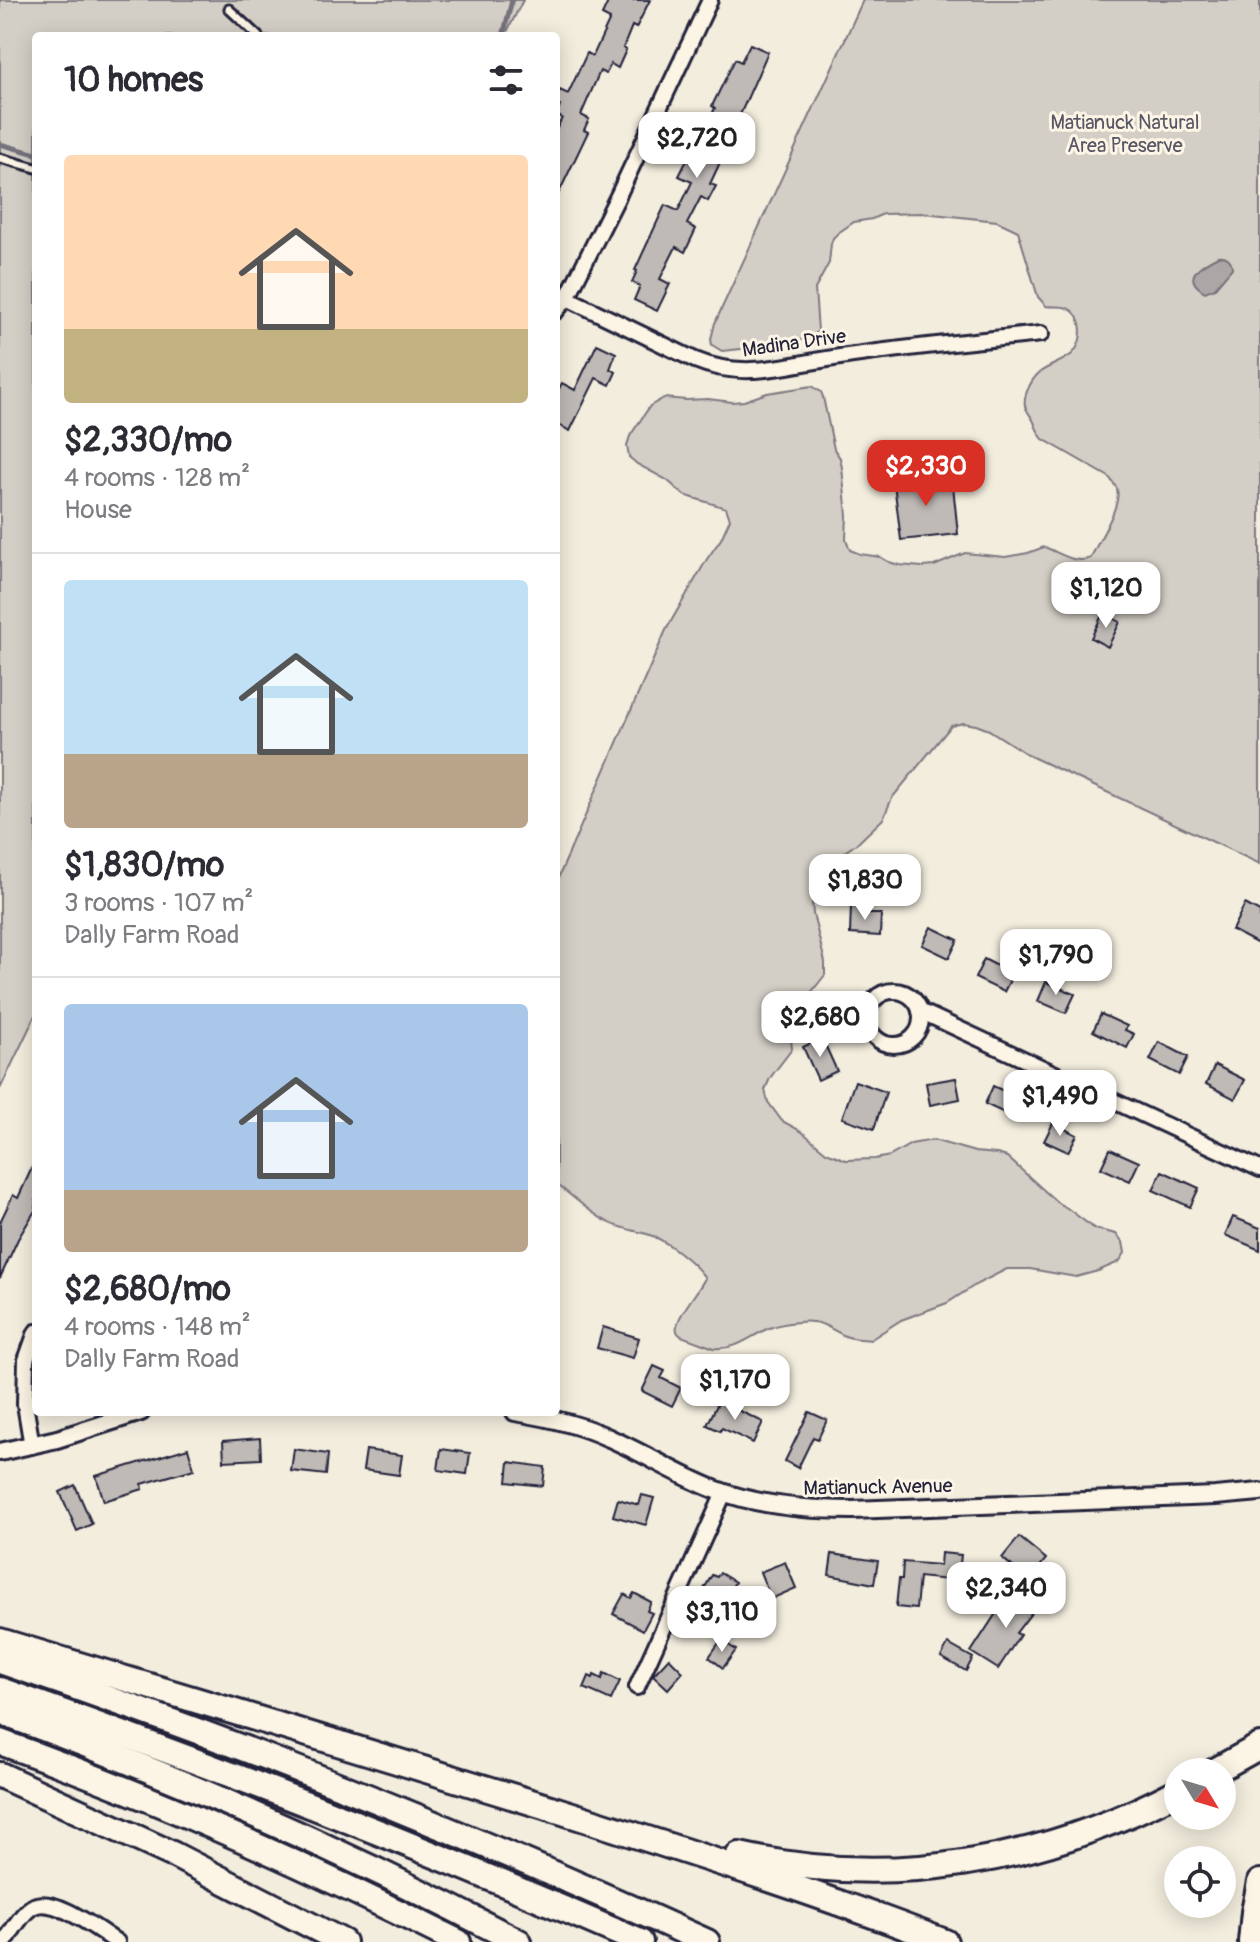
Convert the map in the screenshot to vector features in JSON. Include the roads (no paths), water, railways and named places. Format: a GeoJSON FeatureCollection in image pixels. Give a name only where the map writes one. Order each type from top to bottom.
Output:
{"type":"FeatureCollection","features":[{"type":"Feature","properties":{"kind":"highway"},"geometry":{"type":"LineString","coordinates":[[0,1641],[633,1834],[786,1884],[945,1942]]}},
{"type":"Feature","properties":{"kind":"highway"},"geometry":{"type":"LineString","coordinates":[[0,1661],[281,1763],[526,1863],[707,1942]]}},
{"type":"Feature","properties":{"kind":"highway"},"geometry":{"type":"LineString","coordinates":[[0,1690],[160,1747],[442,1857],[640,1942]]}},
{"type":"Feature","properties":{"kind":"highway"},"geometry":{"type":"LineString","coordinates":[[0,1712],[238,1807],[369,1867],[519,1942]]}},
{"type":"Feature","properties":{"kind":"highway"},"geometry":{"type":"LineString","coordinates":[[0,1742],[207,1825],[458,1942]]}},
{"type":"Feature","properties":{"kind":"highway"},"geometry":{"type":"LineString","coordinates":[[1236,1759],[1260,1746]]}},
{"type":"Feature","properties":{"kind":"highway"},"geometry":{"type":"LineString","coordinates":[[0,1775],[186,1861],[343,1942]]}},
{"type":"Feature","properties":{"kind":"highway"},"geometry":{"type":"LineString","coordinates":[[633,1834],[786,1864],[852,1870],[922,1868],[983,1860],[1048,1845],[1114,1822],[1164,1798]]}},
{"type":"Feature","properties":{"kind":"highway"},"geometry":{"type":"LineString","coordinates":[[1251,1942],[1260,1882]]}},
{"type":"Feature","properties":{"kind":"highway"},"geometry":{"type":"LineString","coordinates":[[554,1904],[621,1942]]}},
{"type":"Feature","properties":{"kind":"street"},"geometry":{"type":"LineString","coordinates":[[560,306],[618,196],[710,0]]}},
{"type":"Feature","properties":{"kind":"street","name":"Madina Drive"},"geometry":{"type":"LineString","coordinates":[[567,298],[695,360],[735,371],[765,370],[838,357],[1041,334]]}},
{"type":"Feature","properties":{"kind":"street"},"geometry":{"type":"LineString","coordinates":[[920,1011],[1260,1169]]}},
{"type":"Feature","properties":{"kind":"street"},"geometry":{"type":"LineString","coordinates":[[32,1343],[26,1360],[25,1404],[32,1446]]}},
{"type":"Feature","properties":{"kind":"street"},"geometry":{"type":"LineString","coordinates":[[0,1452],[32,1446],[128,1416]]}},
{"type":"Feature","properties":{"kind":"street","name":"Matianuck Avenue"},"geometry":{"type":"LineString","coordinates":[[536,1416],[593,1431],[724,1493],[790,1507],[842,1510],[1260,1492]]}},
{"type":"Feature","properties":{"kind":"street"},"geometry":{"type":"LineString","coordinates":[[637,1687],[724,1493]]}},
{"type":"Feature","properties":{"kind":"street"},"geometry":{"type":"LineString","coordinates":[[5,1942],[24,1915],[32,1907],[43,1903],[53,1904],[117,1942]]}},
{"type":"Feature","properties":{"kind":"lane"},"geometry":{"type":"LineString","coordinates":[[229,9],[254,32]]}},
{"type":"Feature","properties":{"kind":"lane"},"geometry":{"type":"LineString","coordinates":[[0,158],[32,167]]}},
{"type":"Feature","properties":{"kind":"waterway"},"geometry":{"type":"LineString","coordinates":[[504,32],[512,0]]}},
{"type":"Feature","properties":{"kind":"waterway"},"geometry":{"type":"LineString","coordinates":[[0,144],[32,153]]}},
{"type":"Feature","properties":{"kind":"park label","name":"Matianuck Natural Area Preserve"},"geometry":{"type":"Point","coordinates":[1125,134]}}]}
